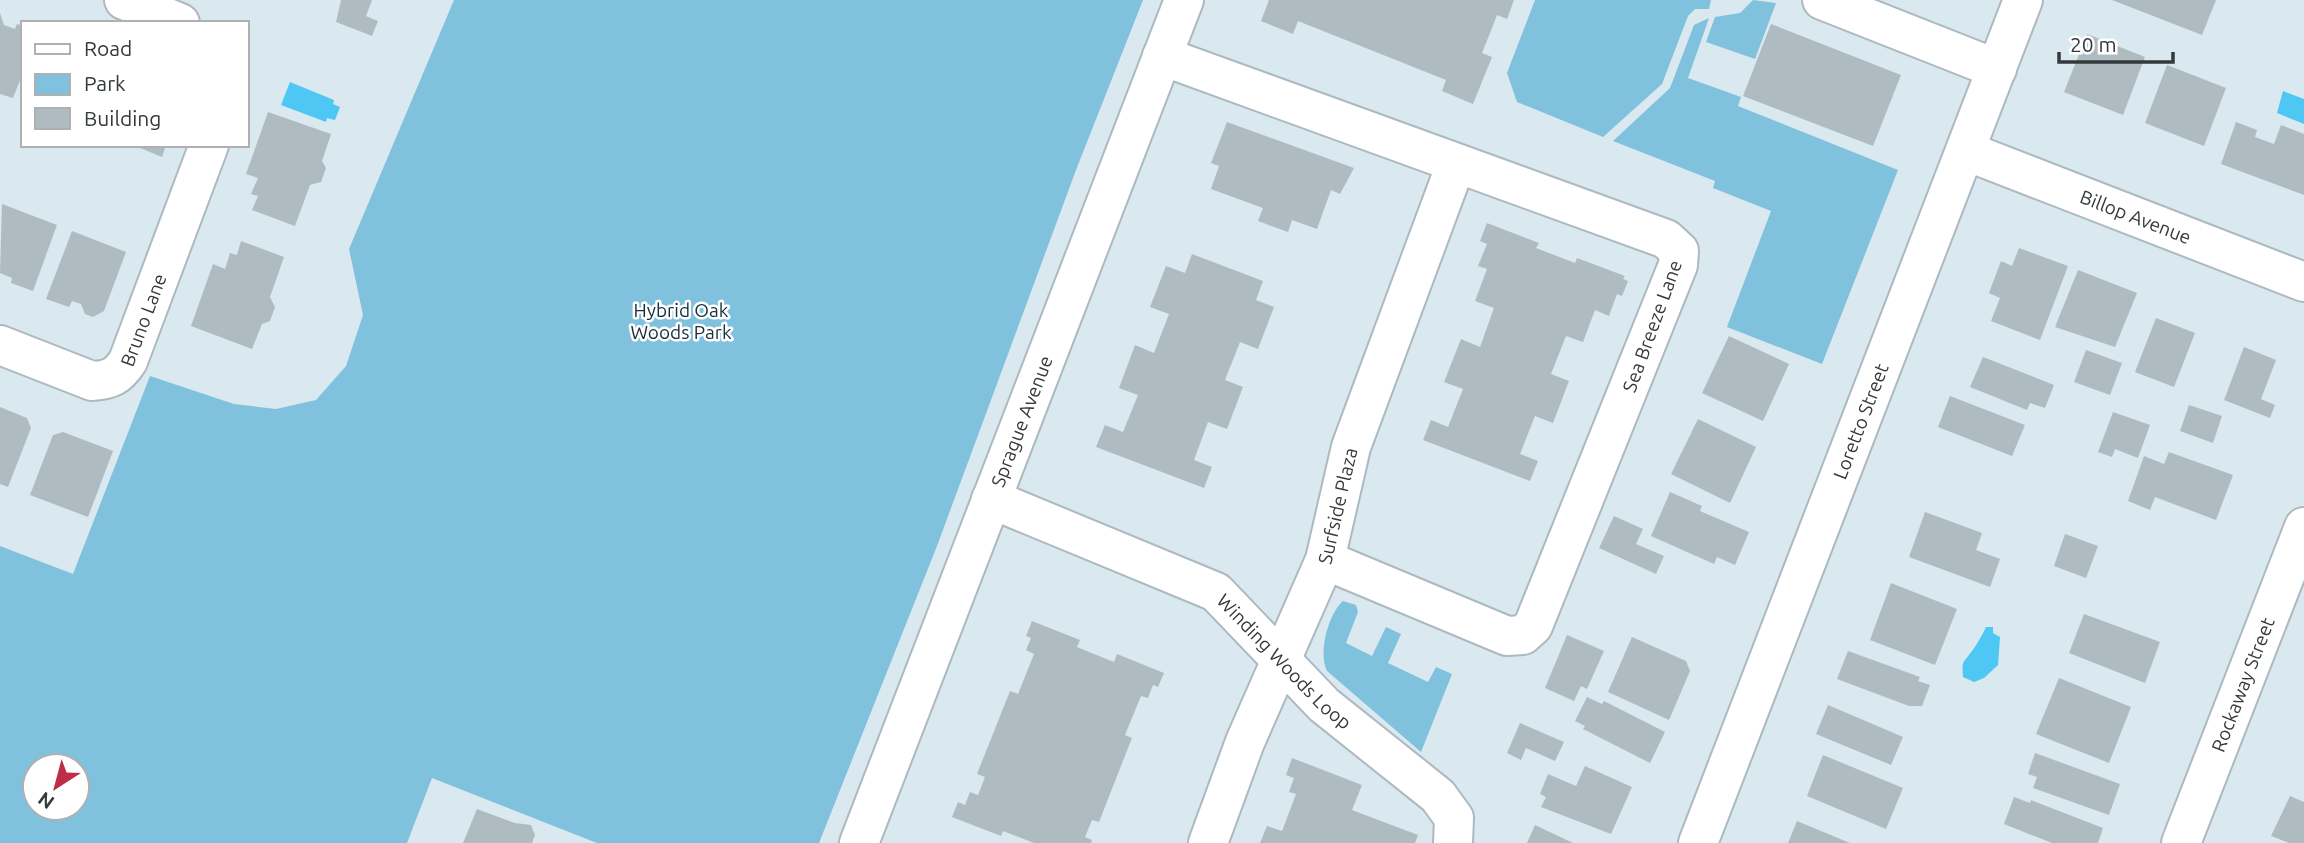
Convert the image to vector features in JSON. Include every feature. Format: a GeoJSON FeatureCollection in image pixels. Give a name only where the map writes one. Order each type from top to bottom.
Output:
{"type":"FeatureCollection","features":[{"type":"Feature","properties":{"kind":"street"},"geometry":{"type":"LineString","coordinates":[[124,0],[175,21]]}},
{"type":"Feature","properties":{"kind":"street","name":"Sprague Avenue"},"geometry":{"type":"LineString","coordinates":[[859,843],[1184,0]]}},
{"type":"Feature","properties":{"kind":"street"},"geometry":{"type":"LineString","coordinates":[[1822,0],[1997,69]]}},
{"type":"Feature","properties":{"kind":"street","name":"Loretto Street"},"geometry":{"type":"LineString","coordinates":[[1698,843],[2023,0]]}},
{"type":"Feature","properties":{"kind":"street","name":"Sea Breeze Lane"},"geometry":{"type":"LineString","coordinates":[[1162,56],[1666,239],[1679,250],[1678,265],[1533,626],[1523,635],[1507,636],[1325,560]]}},
{"type":"Feature","properties":{"kind":"street","name":"Bruno Lane"},"geometry":{"type":"LineString","coordinates":[[0,345],[92,381],[108,380],[120,374],[128,361],[208,147]]}},
{"type":"Feature","properties":{"kind":"street","name":"Billop Avenue"},"geometry":{"type":"LineString","coordinates":[[1966,151],[2304,282]]}},
{"type":"Feature","properties":{"kind":"street","name":"Surfside Plaza"},"geometry":{"type":"LineString","coordinates":[[1208,843],[1245,742],[1325,560],[1351,447],[1456,164]]}},
{"type":"Feature","properties":{"kind":"street","name":"Winding Woods Loop"},"geometry":{"type":"LineString","coordinates":[[991,499],[1216,592],[1324,705],[1438,796],[1454,818],[1453,843]]}},
{"type":"Feature","properties":{"kind":"street","name":"Rockaway Street"},"geometry":{"type":"LineString","coordinates":[[2181,843],[2304,527]]}},
{"type":"Feature","properties":{"kind":"green space","name":"Hybrid Oak Woods Park"},"geometry":{"type":"Polygon","coordinates":[[[454,0],[1143,0],[1076,170],[937,546],[819,843],[597,843],[432,778],[407,843],[0,843],[0,546],[73,574],[150,376],[234,404],[276,409],[316,400],[346,366],[363,315],[349,249],[454,0]]]}},
{"type":"Feature","properties":{"kind":"green space"},"geometry":{"type":"Polygon","coordinates":[[[1535,0],[1711,0],[1709,9],[1695,9],[1688,16],[1662,84],[1603,137],[1517,102],[1507,73],[1535,0]]]}},
{"type":"Feature","properties":{"kind":"green space"},"geometry":{"type":"Polygon","coordinates":[[[1753,0],[1776,3],[1755,59],[1706,42],[1715,17],[1740,13],[1753,0]]]}},
{"type":"Feature","properties":{"kind":"green space"},"geometry":{"type":"Polygon","coordinates":[[[1709,18],[1688,78],[1741,97],[1738,106],[1898,170],[1822,364],[1727,327],[1771,211],[1713,188],[1715,181],[1613,141],[1670,88],[1694,25],[1709,18]]]}},
{"type":"Feature","properties":{"kind":"green space"},"geometry":{"type":"Polygon","coordinates":[[[1343,601],[1356,605],[1358,612],[1346,643],[1372,656],[1386,627],[1401,634],[1388,663],[1428,682],[1436,667],[1452,674],[1421,752],[1327,671],[1324,664],[1326,634],[1333,615],[1343,601]]]}},
{"type":"Feature","properties":{"kind":"shaded area"},"geometry":{"type":"Polygon","coordinates":[[[290,82],[334,100],[333,104],[340,107],[335,120],[327,118],[326,122],[281,105],[290,82]]]}},
{"type":"Feature","properties":{"kind":"shaded area"},"geometry":{"type":"Polygon","coordinates":[[[2283,91],[2304,99],[2304,124],[2277,113],[2283,91]]]}},
{"type":"Feature","properties":{"kind":"shaded area"},"geometry":{"type":"Polygon","coordinates":[[[1986,627],[1993,627],[1993,633],[2000,637],[1998,665],[1984,678],[1974,682],[1963,677],[1963,664],[1986,627]]]}},
{"type":"Feature","properties":{"kind":"building"},"geometry":{"type":"Polygon","coordinates":[[[341,0],[372,0],[366,16],[378,21],[372,36],[336,22],[341,0]]]}},
{"type":"Feature","properties":{"kind":"building"},"geometry":{"type":"Polygon","coordinates":[[[1269,0],[1514,0],[1507,19],[1497,15],[1482,53],[1492,57],[1473,104],[1442,91],[1446,80],[1298,21],[1293,34],[1261,21],[1269,0]]]}},
{"type":"Feature","properties":{"kind":"building"},"geometry":{"type":"Polygon","coordinates":[[[2112,0],[2216,0],[2202,35],[2112,0]]]}},
{"type":"Feature","properties":{"kind":"building"},"geometry":{"type":"Polygon","coordinates":[[[0,13],[4,25],[15,29],[17,24],[21,25],[21,78],[13,98],[0,94],[0,13]]]}},
{"type":"Feature","properties":{"kind":"building"},"geometry":{"type":"Polygon","coordinates":[[[1771,24],[1901,75],[1873,146],[1743,96],[1771,24]]]}},
{"type":"Feature","properties":{"kind":"building"},"geometry":{"type":"Polygon","coordinates":[[[2087,34],[2145,57],[2123,115],[2064,92],[2087,34]]]}},
{"type":"Feature","properties":{"kind":"building"},"geometry":{"type":"Polygon","coordinates":[[[2167,65],[2226,88],[2204,146],[2145,123],[2167,65]]]}},
{"type":"Feature","properties":{"kind":"building"},"geometry":{"type":"Polygon","coordinates":[[[268,112],[331,134],[322,161],[326,168],[321,182],[310,185],[295,226],[252,210],[258,196],[251,194],[258,178],[246,174],[268,112]]]}},
{"type":"Feature","properties":{"kind":"building"},"geometry":{"type":"Polygon","coordinates":[[[1227,122],[1354,168],[1340,194],[1331,190],[1317,229],[1292,220],[1288,232],[1258,221],[1263,208],[1211,189],[1219,166],[1211,163],[1227,122]]]}},
{"type":"Feature","properties":{"kind":"building"},"geometry":{"type":"Polygon","coordinates":[[[2236,122],[2257,130],[2255,137],[2274,144],[2281,125],[2304,134],[2304,195],[2221,164],[2236,122]]]}},
{"type":"Feature","properties":{"kind":"building"},"geometry":{"type":"Polygon","coordinates":[[[138,147],[165,147],[162,157],[138,147]]]}},
{"type":"Feature","properties":{"kind":"building"},"geometry":{"type":"Polygon","coordinates":[[[2,204],[57,225],[33,291],[11,283],[12,278],[0,273],[2,204]]]}},
{"type":"Feature","properties":{"kind":"building"},"geometry":{"type":"Polygon","coordinates":[[[1487,223],[1539,243],[1536,248],[1575,263],[1577,258],[1625,276],[1623,279],[1628,281],[1622,296],[1617,294],[1609,316],[1595,310],[1583,342],[1566,336],[1551,374],[1569,381],[1553,423],[1535,416],[1520,454],[1538,461],[1530,481],[1423,440],[1431,420],[1448,427],[1463,389],[1444,382],[1461,339],[1480,347],[1494,308],[1475,301],[1487,269],[1478,266],[1487,244],[1480,241],[1487,223]]]}},
{"type":"Feature","properties":{"kind":"building"},"geometry":{"type":"Polygon","coordinates":[[[72,231],[126,252],[104,311],[93,317],[85,314],[81,304],[72,301],[69,307],[46,299],[72,231]]]}},
{"type":"Feature","properties":{"kind":"building"},"geometry":{"type":"Polygon","coordinates":[[[241,241],[284,257],[270,297],[275,307],[270,321],[262,324],[252,349],[191,326],[213,264],[225,269],[230,253],[237,255],[241,241]]]}},
{"type":"Feature","properties":{"kind":"building"},"geometry":{"type":"Polygon","coordinates":[[[2019,248],[2068,266],[2040,340],[1991,321],[2000,298],[1989,293],[2001,261],[2012,266],[2019,248]]]}},
{"type":"Feature","properties":{"kind":"building"},"geometry":{"type":"Polygon","coordinates":[[[1192,254],[1263,281],[1256,300],[1274,307],[1258,349],[1240,342],[1225,380],[1243,387],[1227,429],[1208,422],[1194,460],[1212,467],[1204,488],[1096,447],[1105,425],[1123,432],[1138,395],[1119,388],[1135,345],[1154,353],[1169,314],[1150,307],[1166,266],[1185,273],[1192,254]]]}},
{"type":"Feature","properties":{"kind":"building"},"geometry":{"type":"Polygon","coordinates":[[[2078,270],[2137,293],[2115,347],[2055,327],[2078,270]]]}},
{"type":"Feature","properties":{"kind":"building"},"geometry":{"type":"Polygon","coordinates":[[[2156,318],[2195,333],[2174,387],[2135,372],[2156,318]]]}},
{"type":"Feature","properties":{"kind":"building"},"geometry":{"type":"Polygon","coordinates":[[[1729,336],[1789,364],[1763,421],[1702,393],[1729,336]]]}},
{"type":"Feature","properties":{"kind":"building"},"geometry":{"type":"Polygon","coordinates":[[[2244,347],[2276,360],[2261,399],[2275,405],[2270,418],[2224,400],[2244,347]]]}},
{"type":"Feature","properties":{"kind":"building"},"geometry":{"type":"Polygon","coordinates":[[[2086,350],[2122,363],[2110,395],[2074,382],[2086,350]]]}},
{"type":"Feature","properties":{"kind":"building"},"geometry":{"type":"Polygon","coordinates":[[[1983,357],[2054,385],[2045,408],[2030,403],[2027,410],[1970,387],[1983,357]]]}},
{"type":"Feature","properties":{"kind":"building"},"geometry":{"type":"Polygon","coordinates":[[[1950,396],[2025,425],[2012,456],[1938,427],[1950,396]]]}},
{"type":"Feature","properties":{"kind":"building"},"geometry":{"type":"Polygon","coordinates":[[[2189,405],[2222,416],[2213,443],[2180,431],[2189,405]]]}},
{"type":"Feature","properties":{"kind":"building"},"geometry":{"type":"Polygon","coordinates":[[[0,407],[27,418],[31,428],[8,487],[0,484],[0,407]]]}},
{"type":"Feature","properties":{"kind":"building"},"geometry":{"type":"Polygon","coordinates":[[[2113,412],[2150,425],[2138,458],[2115,449],[2112,457],[2098,452],[2113,412]]]}},
{"type":"Feature","properties":{"kind":"building"},"geometry":{"type":"Polygon","coordinates":[[[1698,419],[1756,447],[1730,503],[1671,474],[1698,419]]]}},
{"type":"Feature","properties":{"kind":"building"},"geometry":{"type":"Polygon","coordinates":[[[63,432],[113,451],[88,517],[30,495],[53,435],[63,432]]]}},
{"type":"Feature","properties":{"kind":"building"},"geometry":{"type":"Polygon","coordinates":[[[2169,452],[2233,475],[2216,520],[2155,497],[2150,510],[2128,501],[2144,456],[2164,464],[2169,452]]]}},
{"type":"Feature","properties":{"kind":"building"},"geometry":{"type":"Polygon","coordinates":[[[1670,492],[1702,506],[1700,511],[1749,532],[1735,565],[1717,557],[1714,564],[1651,536],[1670,492]]]}},
{"type":"Feature","properties":{"kind":"building"},"geometry":{"type":"Polygon","coordinates":[[[1925,512],[1982,533],[1976,550],[2000,559],[1990,587],[1909,557],[1925,512]]]}},
{"type":"Feature","properties":{"kind":"building"},"geometry":{"type":"Polygon","coordinates":[[[1614,516],[1643,529],[1636,544],[1664,556],[1656,574],[1599,548],[1614,516]]]}},
{"type":"Feature","properties":{"kind":"building"},"geometry":{"type":"Polygon","coordinates":[[[2065,534],[2098,546],[2086,578],[2054,566],[2065,534]]]}},
{"type":"Feature","properties":{"kind":"building"},"geometry":{"type":"Polygon","coordinates":[[[1891,583],[1957,609],[1935,665],[1870,640],[1891,583]]]}},
{"type":"Feature","properties":{"kind":"building"},"geometry":{"type":"Polygon","coordinates":[[[2084,614],[2160,642],[2145,683],[2069,653],[2084,614]]]}},
{"type":"Feature","properties":{"kind":"building"},"geometry":{"type":"Polygon","coordinates":[[[1032,621],[1080,640],[1077,647],[1114,662],[1117,654],[1164,673],[1158,687],[1153,685],[1148,698],[1141,696],[1125,735],[1132,738],[1099,822],[1092,820],[1085,837],[1092,840],[1091,843],[1034,843],[1003,831],[1001,836],[952,817],[958,802],[965,805],[970,792],[978,795],[985,777],[977,774],[1010,691],[1018,694],[1034,654],[1026,650],[1031,638],[1026,636],[1032,621]]]}},
{"type":"Feature","properties":{"kind":"building"},"geometry":{"type":"Polygon","coordinates":[[[1567,635],[1604,651],[1587,689],[1581,686],[1574,701],[1545,688],[1567,635]]]}},
{"type":"Feature","properties":{"kind":"building"},"geometry":{"type":"Polygon","coordinates":[[[1632,637],[1686,661],[1690,671],[1669,720],[1608,692],[1632,637]]]}},
{"type":"Feature","properties":{"kind":"building"},"geometry":{"type":"Polygon","coordinates":[[[1848,651],[1920,677],[1918,681],[1930,685],[1922,706],[1909,706],[1837,679],[1848,651]]]}},
{"type":"Feature","properties":{"kind":"building"},"geometry":{"type":"Polygon","coordinates":[[[2059,678],[2131,707],[2109,763],[2036,734],[2059,678]]]}},
{"type":"Feature","properties":{"kind":"building"},"geometry":{"type":"Polygon","coordinates":[[[1587,697],[1602,704],[1604,701],[1665,732],[1650,763],[1583,729],[1585,726],[1575,721],[1587,697]]]}},
{"type":"Feature","properties":{"kind":"building"},"geometry":{"type":"Polygon","coordinates":[[[1828,705],[1903,737],[1891,765],[1816,734],[1828,705]]]}},
{"type":"Feature","properties":{"kind":"building"},"geometry":{"type":"Polygon","coordinates":[[[1520,723],[1564,742],[1555,761],[1526,748],[1521,760],[1507,753],[1520,723]]]}},
{"type":"Feature","properties":{"kind":"building"},"geometry":{"type":"Polygon","coordinates":[[[2035,753],[2120,784],[2109,815],[2033,788],[2037,777],[2028,774],[2035,753]]]}},
{"type":"Feature","properties":{"kind":"building"},"geometry":{"type":"Polygon","coordinates":[[[1823,755],[1903,788],[1886,829],[1807,796],[1823,755]]]}},
{"type":"Feature","properties":{"kind":"building"},"geometry":{"type":"Polygon","coordinates":[[[1292,758],[1362,785],[1352,810],[1418,835],[1415,843],[1260,843],[1267,826],[1282,831],[1290,810],[1296,794],[1289,792],[1294,778],[1286,775],[1292,758]]]}},
{"type":"Feature","properties":{"kind":"building"},"geometry":{"type":"Polygon","coordinates":[[[1585,766],[1632,787],[1611,834],[1541,807],[1546,797],[1540,794],[1548,774],[1576,786],[1585,766]]]}},
{"type":"Feature","properties":{"kind":"building"},"geometry":{"type":"Polygon","coordinates":[[[2290,796],[2304,802],[2304,843],[2289,843],[2271,836],[2290,796]]]}},
{"type":"Feature","properties":{"kind":"building"},"geometry":{"type":"Polygon","coordinates":[[[2014,797],[2030,803],[2031,800],[2103,828],[2098,843],[2052,843],[2004,824],[2014,797]]]}},
{"type":"Feature","properties":{"kind":"building"},"geometry":{"type":"Polygon","coordinates":[[[477,809],[515,823],[531,825],[535,835],[532,843],[463,843],[477,809]]]}},
{"type":"Feature","properties":{"kind":"building"},"geometry":{"type":"Polygon","coordinates":[[[1797,821],[1850,843],[1788,843],[1797,821]]]}},
{"type":"Feature","properties":{"kind":"building"},"geometry":{"type":"Polygon","coordinates":[[[1535,825],[1573,843],[1527,843],[1535,825]]]}}]}
